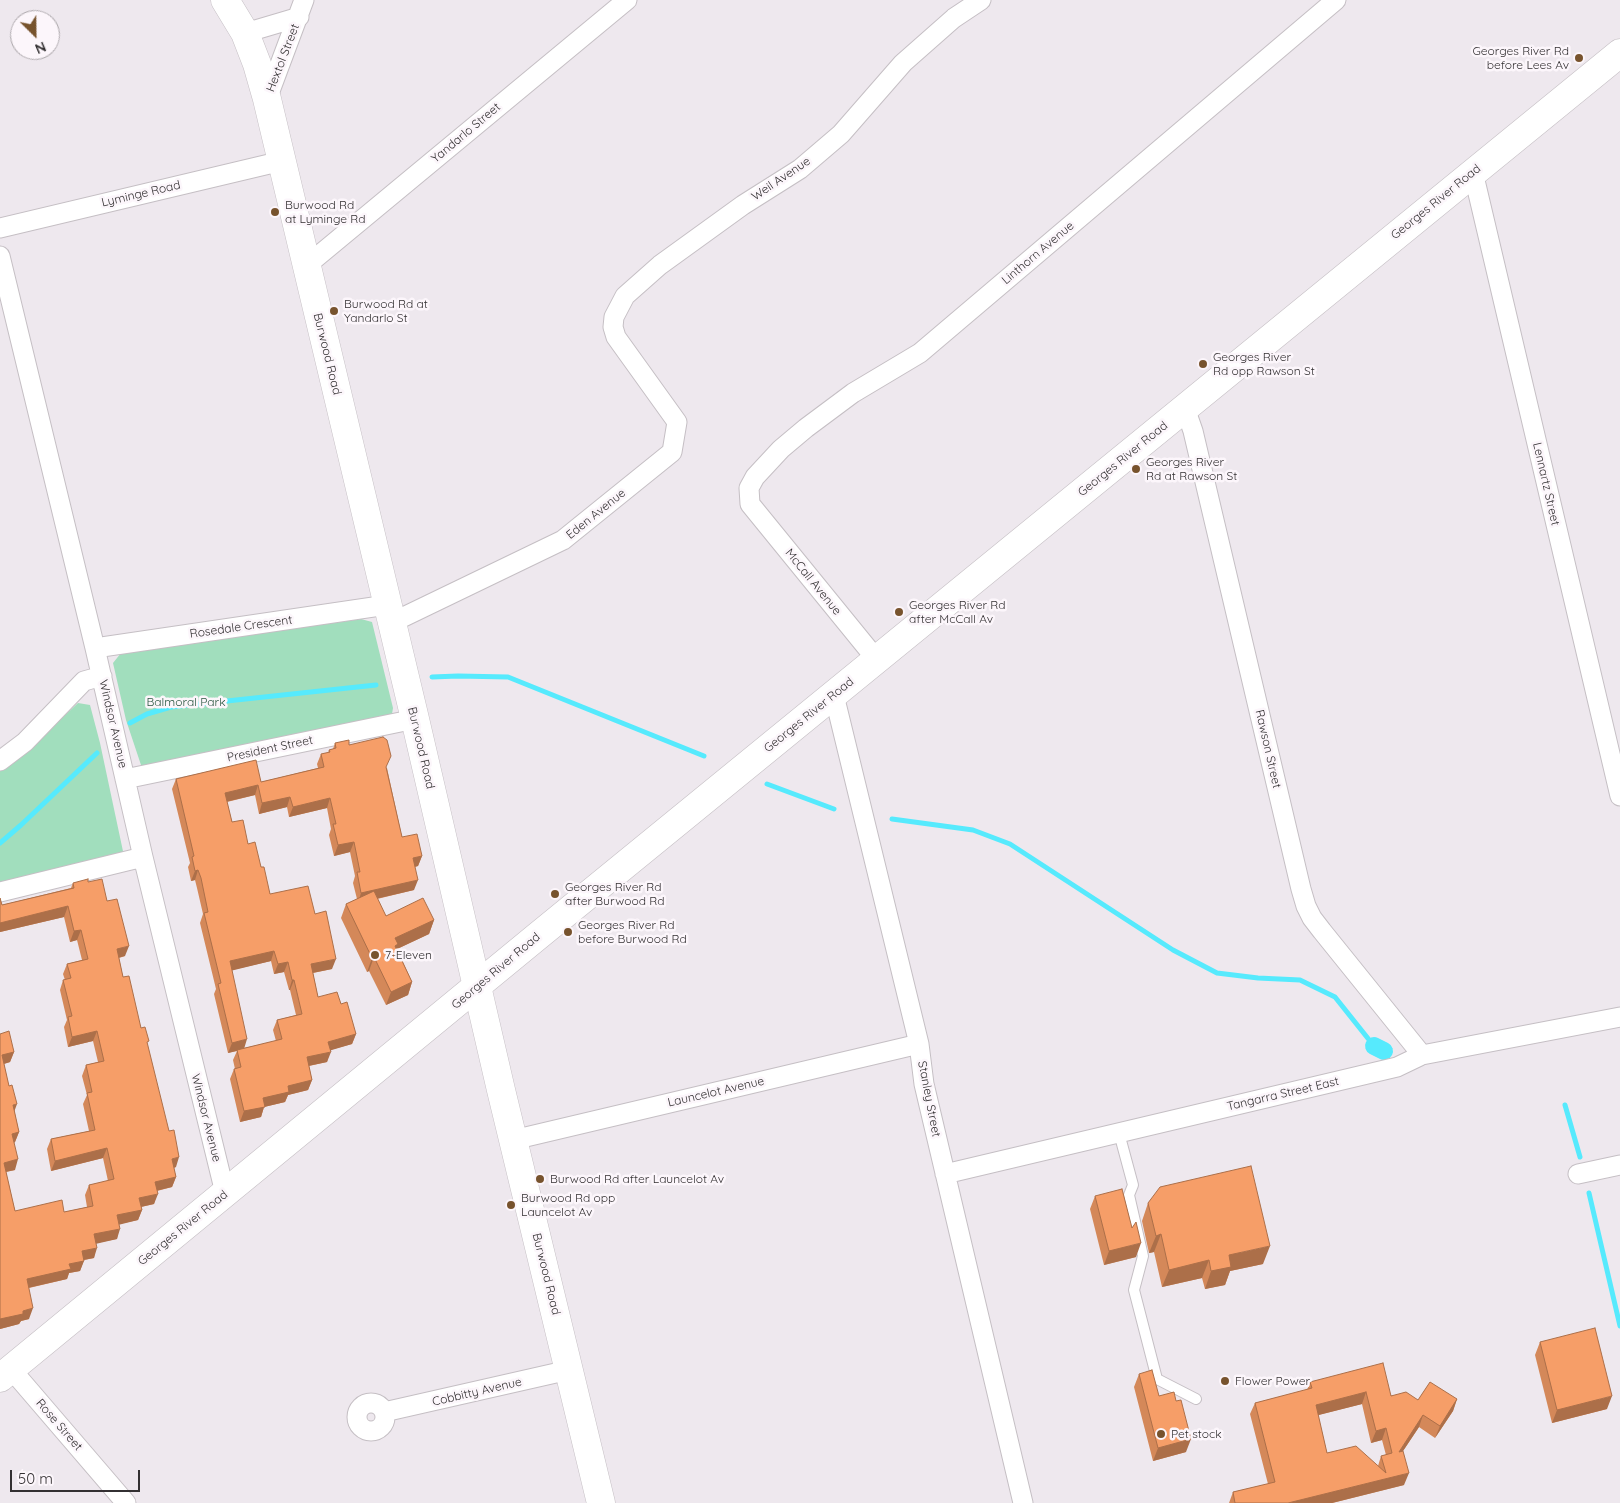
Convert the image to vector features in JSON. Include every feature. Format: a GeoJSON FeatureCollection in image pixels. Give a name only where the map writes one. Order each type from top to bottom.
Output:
{"type":"FeatureCollection","features":[{"type":"Feature","properties":{"kind":"main road","name":"Burwood Road"},"geometry":{"type":"LineString","coordinates":[[225,0],[245,33],[257,64],[267,99],[513,1140],[601,1503]]}},
{"type":"Feature","properties":{"kind":"main road","name":"Georges River Road"},"geometry":{"type":"LineString","coordinates":[[6,1374],[477,986],[1620,52]]}},
{"type":"Feature","properties":{"kind":"street","name":"Yandarlo Street"},"geometry":{"type":"LineString","coordinates":[[306,266],[626,0]]}},
{"type":"Feature","properties":{"kind":"street","name":"Weil Avenue"},"geometry":{"type":"LineString","coordinates":[[616,337],[612,326],[624,296],[660,265],[743,205],[800,169],[841,134],[903,63],[954,18],[981,0]]}},
{"type":"Feature","properties":{"kind":"street","name":"Linthorn Avenue"},"geometry":{"type":"LineString","coordinates":[[750,504],[749,488],[755,477],[781,449],[853,393],[920,353],[1336,0]]}},
{"type":"Feature","properties":{"kind":"street","name":"Hextol Street"},"geometry":{"type":"LineString","coordinates":[[245,33],[302,8]]}},
{"type":"Feature","properties":{"kind":"street","name":"Hextol Street"},"geometry":{"type":"LineString","coordinates":[[267,99],[302,8]]}},
{"type":"Feature","properties":{"kind":"street","name":"Lyminge Road"},"geometry":{"type":"LineString","coordinates":[[0,228],[282,161]]}},
{"type":"Feature","properties":{"kind":"street","name":"Lennartz Street"},"geometry":{"type":"LineString","coordinates":[[1472,172],[1620,796]]}},
{"type":"Feature","properties":{"kind":"street","name":"Windsor Avenue"},"geometry":{"type":"LineString","coordinates":[[0,256],[225,1193]]}},
{"type":"Feature","properties":{"kind":"street","name":"Eden Avenue"},"geometry":{"type":"LineString","coordinates":[[389,614],[563,540],[672,452],[677,422],[616,337]]}},
{"type":"Feature","properties":{"kind":"street","name":"Rawson Street"},"geometry":{"type":"LineString","coordinates":[[1185,408],[1306,906],[1322,931],[1422,1055]]}},
{"type":"Feature","properties":{"kind":"street","name":"McCall Avenue"},"geometry":{"type":"LineString","coordinates":[[750,504],[877,660]]}},
{"type":"Feature","properties":{"kind":"street","name":"Rosedale Crescent"},"geometry":{"type":"LineString","coordinates":[[95,648],[389,614]]}},
{"type":"Feature","properties":{"kind":"street"},"geometry":{"type":"LineString","coordinates":[[0,761],[25,742],[84,681],[102,676]]}},
{"type":"Feature","properties":{"kind":"street","name":"Stanley Street"},"geometry":{"type":"LineString","coordinates":[[834,695],[919,1044],[924,1084],[1023,1503]]}},
{"type":"Feature","properties":{"kind":"street","name":"President Street"},"geometry":{"type":"LineString","coordinates":[[125,780],[415,719]]}},
{"type":"Feature","properties":{"kind":"street"},"geometry":{"type":"LineString","coordinates":[[0,892],[143,857]]}},
{"type":"Feature","properties":{"kind":"street","name":"Tangarra Street East"},"geometry":{"type":"LineString","coordinates":[[945,1174],[1397,1067],[1422,1055],[1620,1017]]}},
{"type":"Feature","properties":{"kind":"street","name":"Launcelot Avenue"},"geometry":{"type":"LineString","coordinates":[[513,1140],[919,1044]]}},
{"type":"Feature","properties":{"kind":"street"},"geometry":{"type":"LineString","coordinates":[[1578,1174],[1620,1165]]}},
{"type":"Feature","properties":{"kind":"street","name":"Cobbitty Avenue"},"geometry":{"type":"LineString","coordinates":[[384,1412],[569,1370]]}},
{"type":"Feature","properties":{"kind":"street","name":"Rose Street"},"geometry":{"type":"LineString","coordinates":[[6,1374],[126,1503]]}},
{"type":"Feature","properties":{"kind":"lane"},"geometry":{"type":"LineString","coordinates":[[1119,1132],[1133,1186],[1129,1195],[1143,1256],[1134,1290],[1157,1379],[1196,1399]]}},
{"type":"Feature","properties":{"kind":"green space","name":"Balmoral Park"},"geometry":{"type":"Polygon","coordinates":[[[361,619],[372,622],[393,708],[392,714],[387,717],[142,768],[126,720],[113,663],[121,653],[361,619]]]}},
{"type":"Feature","properties":{"kind":"green space"},"geometry":{"type":"Polygon","coordinates":[[[78,703],[90,705],[124,856],[0,887],[0,771],[15,762],[78,703]]]}},
{"type":"Feature","properties":{"kind":"building"},"geometry":{"type":"Polygon","coordinates":[[[383,737],[387,740],[391,756],[386,767],[402,837],[417,834],[422,856],[413,858],[418,880],[361,893],[357,872],[360,872],[354,842],[338,845],[333,824],[336,824],[330,798],[293,807],[290,797],[262,803],[258,785],[225,793],[232,822],[243,820],[248,844],[255,842],[261,867],[264,867],[270,894],[308,886],[315,914],[326,911],[336,959],[311,964],[318,997],[337,992],[341,1004],[347,1002],[356,1034],[328,1042],[331,1052],[307,1057],[312,1080],[288,1086],[289,1092],[263,1098],[265,1107],[244,1111],[234,1069],[241,1067],[237,1050],[282,1039],[277,1020],[302,1014],[288,962],[278,964],[274,951],[230,961],[247,1039],[232,1043],[218,984],[221,983],[204,913],[208,912],[201,878],[198,870],[195,871],[192,857],[194,856],[176,779],[256,760],[261,782],[324,767],[321,754],[336,748],[335,743],[349,740],[349,745],[383,737]]]}},
{"type":"Feature","properties":{"kind":"building"},"geometry":{"type":"Polygon","coordinates":[[[88,879],[88,882],[102,879],[107,901],[117,899],[129,946],[117,949],[123,977],[129,976],[141,1028],[145,1027],[149,1041],[147,1042],[169,1131],[174,1130],[179,1157],[172,1159],[176,1177],[155,1182],[158,1194],[139,1198],[142,1210],[117,1215],[120,1229],[94,1234],[97,1248],[82,1251],[84,1261],[69,1264],[71,1269],[27,1279],[33,1308],[23,1311],[23,1314],[0,1319],[0,1034],[9,1031],[14,1052],[2,1055],[9,1086],[12,1085],[17,1104],[13,1105],[19,1132],[12,1134],[18,1159],[4,1163],[15,1211],[62,1200],[64,1212],[93,1206],[89,1185],[114,1179],[107,1148],[55,1161],[51,1139],[95,1130],[87,1093],[92,1092],[86,1065],[104,1061],[97,1031],[72,1037],[68,1017],[72,1016],[63,980],[71,978],[67,964],[88,959],[81,930],[74,931],[68,906],[0,923],[0,898],[2,905],[74,888],[73,883],[88,879]]]}},
{"type":"Feature","properties":{"kind":"building"},"geometry":{"type":"Polygon","coordinates":[[[374,891],[386,916],[423,898],[434,920],[395,938],[398,944],[395,946],[412,982],[391,992],[346,904],[374,891]]]}},
{"type":"Feature","properties":{"kind":"building"},"geometry":{"type":"Polygon","coordinates":[[[1251,1166],[1270,1246],[1229,1255],[1231,1267],[1211,1271],[1209,1260],[1169,1270],[1161,1234],[1156,1236],[1148,1203],[1160,1187],[1251,1166]]]}},
{"type":"Feature","properties":{"kind":"building"},"geometry":{"type":"Polygon","coordinates":[[[1122,1189],[1132,1228],[1136,1222],[1141,1243],[1109,1251],[1095,1196],[1122,1189]]]}},
{"type":"Feature","properties":{"kind":"building"},"geometry":{"type":"Polygon","coordinates":[[[1595,1328],[1612,1396],[1557,1410],[1540,1342],[1595,1328]]]}},
{"type":"Feature","properties":{"kind":"building"},"geometry":{"type":"Polygon","coordinates":[[[1383,1363],[1391,1396],[1406,1392],[1418,1400],[1430,1382],[1457,1399],[1440,1426],[1423,1415],[1399,1452],[1403,1451],[1409,1473],[1288,1503],[1235,1503],[1233,1492],[1275,1482],[1255,1403],[1312,1388],[1310,1382],[1383,1363]],[[1366,1392],[1316,1405],[1327,1453],[1356,1446],[1386,1473],[1381,1456],[1392,1453],[1386,1428],[1376,1431],[1366,1392]]]}},
{"type":"Feature","properties":{"kind":"building"},"geometry":{"type":"Polygon","coordinates":[[[1152,1370],[1159,1396],[1174,1392],[1176,1401],[1181,1400],[1191,1439],[1158,1448],[1139,1374],[1152,1370]]]}},
{"type":"Feature","properties":{"kind":"waterway"},"geometry":{"type":"LineString","coordinates":[[432,677],[508,677],[704,756]]}},
{"type":"Feature","properties":{"kind":"waterway"},"geometry":{"type":"LineString","coordinates":[[130,723],[147,714],[171,707],[376,685]]}},
{"type":"Feature","properties":{"kind":"waterway"},"geometry":{"type":"LineString","coordinates":[[0,843],[97,753]]}},
{"type":"Feature","properties":{"kind":"waterway"},"geometry":{"type":"LineString","coordinates":[[767,784],[834,809]]}},
{"type":"Feature","properties":{"kind":"waterway"},"geometry":{"type":"LineString","coordinates":[[892,819],[973,830],[1010,844],[1173,950],[1217,973],[1258,978],[1300,980],[1335,997],[1374,1046]]}},
{"type":"Feature","properties":{"kind":"waterway"},"geometry":{"type":"LineString","coordinates":[[1374,1046],[1384,1051]]}},
{"type":"Feature","properties":{"kind":"waterway"},"geometry":{"type":"LineString","coordinates":[[1565,1105],[1580,1157]]}},
{"type":"Feature","properties":{"kind":"waterway"},"geometry":{"type":"LineString","coordinates":[[1589,1193],[1620,1326]]}},
{"type":"Feature","properties":{"kind":"place","name":"Georges River Rd before Lees Av"},"geometry":{"type":"Point","coordinates":[1579,58]}},
{"type":"Feature","properties":{"kind":"place","name":"Burwood Rd at Lyminge Rd"},"geometry":{"type":"Point","coordinates":[275,212]}},
{"type":"Feature","properties":{"kind":"place","name":"Burwood Rd at Yandarlo St"},"geometry":{"type":"Point","coordinates":[334,311]}},
{"type":"Feature","properties":{"kind":"place","name":"Georges River Rd opp Rawson St"},"geometry":{"type":"Point","coordinates":[1203,364]}},
{"type":"Feature","properties":{"kind":"place","name":"Georges River Rd at Rawson St"},"geometry":{"type":"Point","coordinates":[1136,469]}},
{"type":"Feature","properties":{"kind":"place","name":"Georges River Rd after McCall Av"},"geometry":{"type":"Point","coordinates":[899,612]}},
{"type":"Feature","properties":{"kind":"place","name":"Georges River Rd after Burwood Rd"},"geometry":{"type":"Point","coordinates":[555,894]}},
{"type":"Feature","properties":{"kind":"place","name":"Georges River Rd before Burwood Rd"},"geometry":{"type":"Point","coordinates":[568,932]}},
{"type":"Feature","properties":{"kind":"place","name":"7-Eleven"},"geometry":{"type":"Point","coordinates":[375,955]}},
{"type":"Feature","properties":{"kind":"place","name":"Burwood Rd after Launcelot Av"},"geometry":{"type":"Point","coordinates":[540,1179]}},
{"type":"Feature","properties":{"kind":"place","name":"Burwood Rd opp Launcelot Av"},"geometry":{"type":"Point","coordinates":[511,1205]}},
{"type":"Feature","properties":{"kind":"place","name":"Flower Power"},"geometry":{"type":"Point","coordinates":[1225,1381]}},
{"type":"Feature","properties":{"kind":"place","name":"Pet stock"},"geometry":{"type":"Point","coordinates":[1161,1434]}}]}
